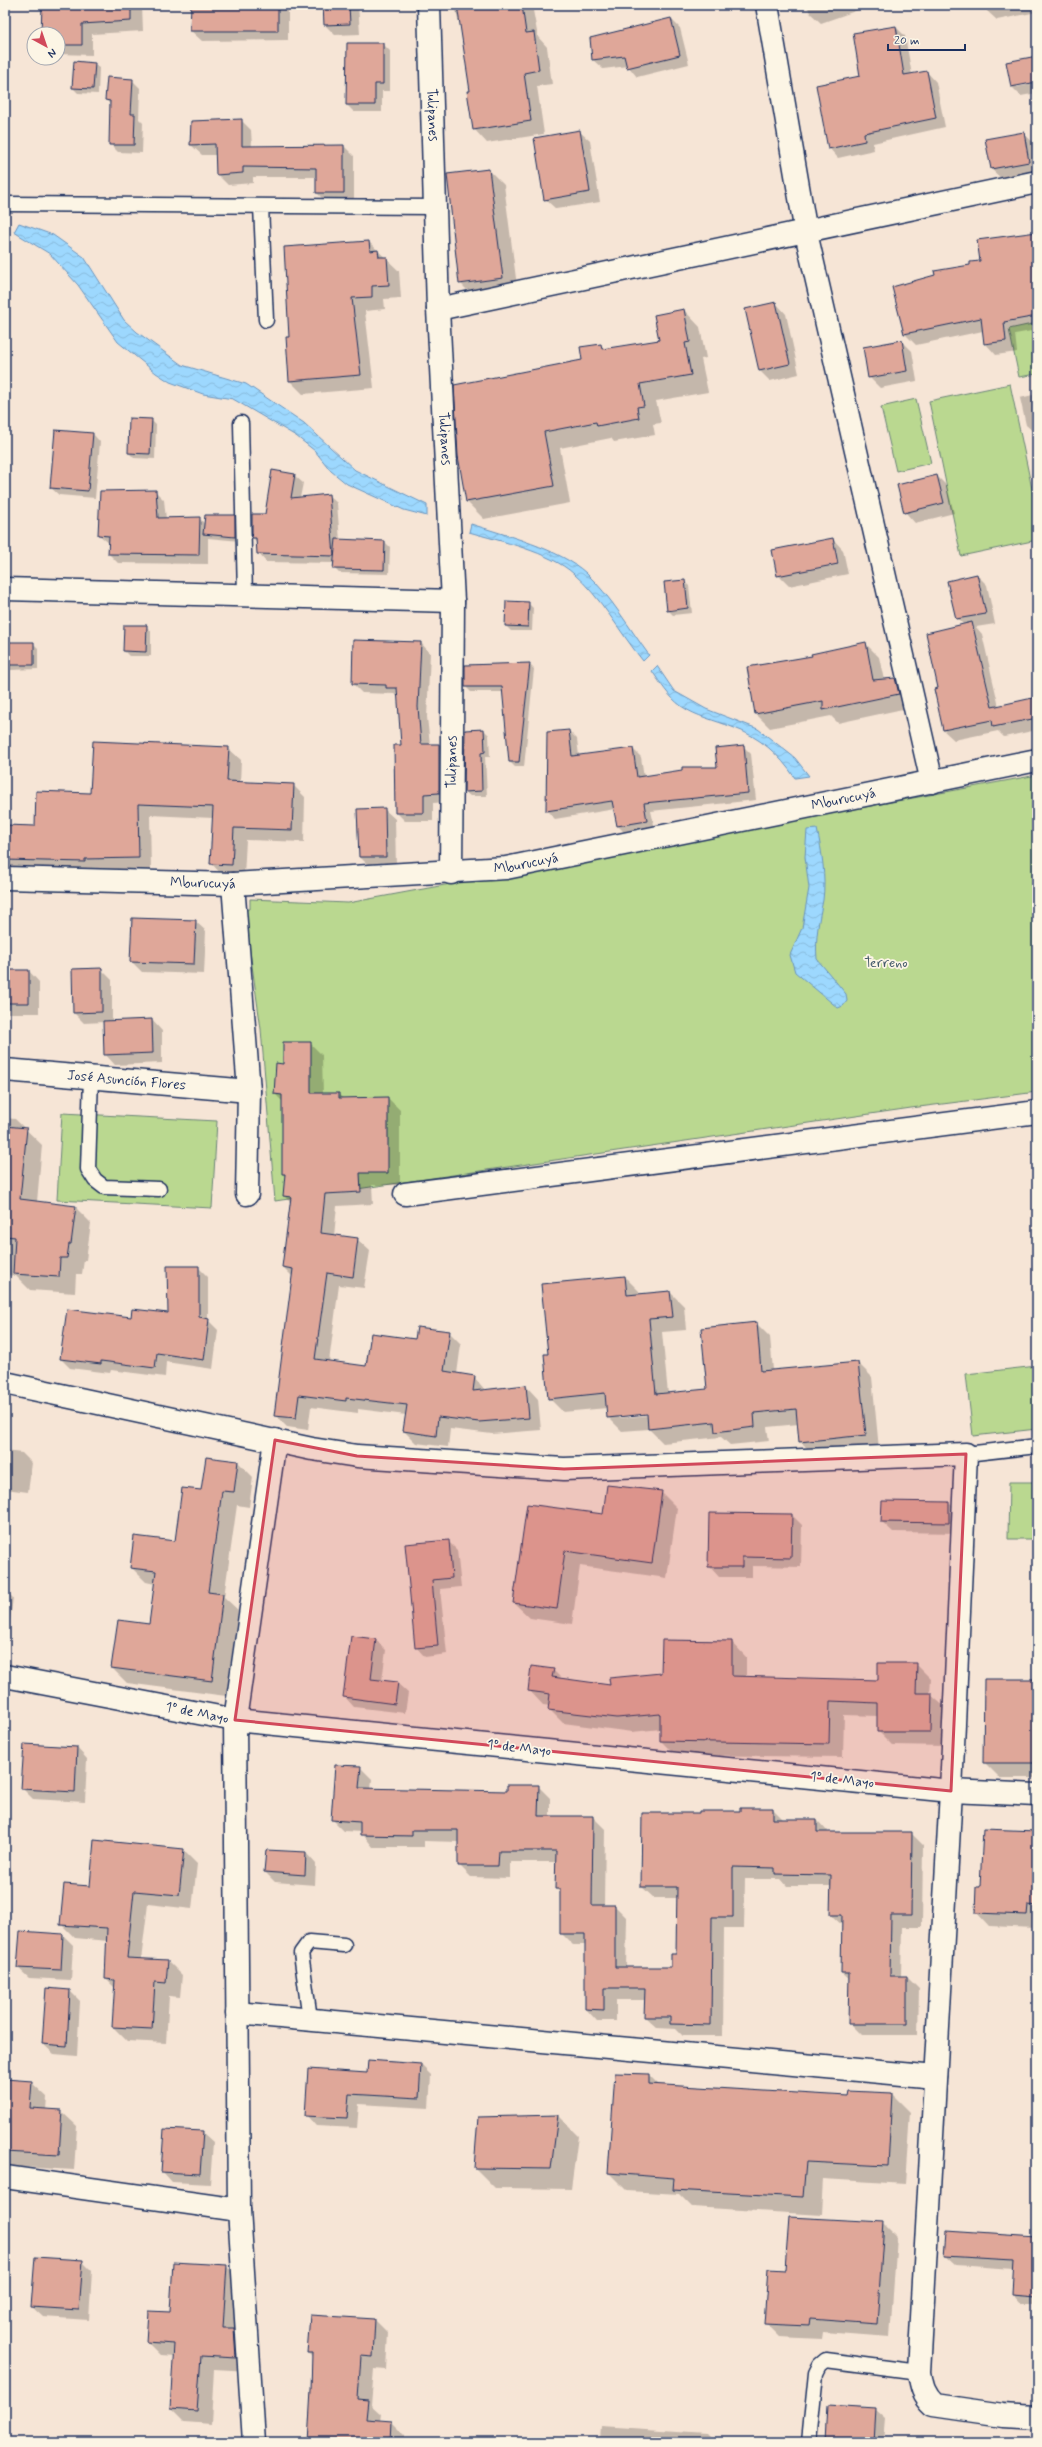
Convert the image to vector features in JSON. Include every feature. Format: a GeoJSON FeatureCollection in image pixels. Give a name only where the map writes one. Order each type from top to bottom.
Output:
{"type":"FeatureCollection","features":[{"type":"Feature","properties":{"kind":"street","name":"Tulipanes"},"geometry":{"type":"LineString","coordinates":[[429,5],[438,309],[454,601],[450,872]]}},
{"type":"Feature","properties":{"kind":"street"},"geometry":{"type":"LineString","coordinates":[[767,5],[806,232],[932,782]]}},
{"type":"Feature","properties":{"kind":"street"},"geometry":{"type":"LineString","coordinates":[[438,309],[1037,182]]}},
{"type":"Feature","properties":{"kind":"street"},"geometry":{"type":"LineString","coordinates":[[5,589],[454,601]]}},
{"type":"Feature","properties":{"kind":"street","name":"Mburucuyá"},"geometry":{"type":"LineString","coordinates":[[5,878],[234,884],[506,868],[1037,760]]}},
{"type":"Feature","properties":{"kind":"street"},"geometry":{"type":"LineString","coordinates":[[234,884],[249,1091],[246,1194]]}},
{"type":"Feature","properties":{"kind":"street","name":"José Asunción Flores"},"geometry":{"type":"LineString","coordinates":[[5,1070],[249,1091]]}},
{"type":"Feature","properties":{"kind":"street"},"geometry":{"type":"LineString","coordinates":[[405,1194],[1037,1112]]}},
{"type":"Feature","properties":{"kind":"street"},"geometry":{"type":"LineString","coordinates":[[5,1383],[312,1449],[357,1456],[564,1469],[966,1454],[951,1791],[919,2372],[922,2389],[934,2405],[1004,2415],[1037,2417]]}},
{"type":"Feature","properties":{"kind":"street"},"geometry":{"type":"LineString","coordinates":[[254,2442],[239,2210],[235,1720],[274,1440]]}},
{"type":"Feature","properties":{"kind":"street","name":"1º de Mayo"},"geometry":{"type":"LineString","coordinates":[[5,1676],[235,1720],[951,1791],[1037,1795]]}},
{"type":"Feature","properties":{"kind":"street"},"geometry":{"type":"LineString","coordinates":[[237,2013],[935,2077]]}},
{"type":"Feature","properties":{"kind":"street"},"geometry":{"type":"LineString","coordinates":[[5,2177],[239,2210]]}},
{"type":"Feature","properties":{"kind":"lane"},"geometry":{"type":"LineString","coordinates":[[5,204],[435,207]]}},
{"type":"Feature","properties":{"kind":"lane"},"geometry":{"type":"LineString","coordinates":[[261,206],[266,320]]}},
{"type":"Feature","properties":{"kind":"lane"},"geometry":{"type":"LineString","coordinates":[[241,424],[245,596]]}},
{"type":"Feature","properties":{"kind":"lane"},"geometry":{"type":"LineString","coordinates":[[91,1078],[88,1169],[91,1175],[104,1187],[159,1189]]}},
{"type":"Feature","properties":{"kind":"lane"},"geometry":{"type":"LineString","coordinates":[[966,1454],[1037,1446]]}},
{"type":"Feature","properties":{"kind":"lane"},"geometry":{"type":"LineString","coordinates":[[310,2019],[301,1953],[308,1942],[344,1944]]}},
{"type":"Feature","properties":{"kind":"lane"},"geometry":{"type":"LineString","coordinates":[[809,2442],[816,2373],[820,2365],[826,2360],[919,2372]]}},
{"type":"Feature","properties":{"kind":"highlighted area"},"geometry":{"type":"Polygon","coordinates":[[[275,1440],[357,1456],[564,1469],[966,1454],[951,1791],[235,1720],[275,1440]]]}},
{"type":"Feature","properties":{"kind":"green space"},"geometry":{"type":"Polygon","coordinates":[[[1037,323],[1037,374],[1019,377],[1009,329],[1037,323]]]}},
{"type":"Feature","properties":{"kind":"green space"},"geometry":{"type":"Polygon","coordinates":[[[1010,384],[1037,513],[1037,540],[961,556],[929,401],[1010,384]]]}},
{"type":"Feature","properties":{"kind":"green space"},"geometry":{"type":"Polygon","coordinates":[[[916,399],[931,463],[896,471],[881,407],[916,399]]]}},
{"type":"Feature","properties":{"kind":"green space","name":"Terreno"},"geometry":{"type":"Polygon","coordinates":[[[1037,775],[1037,1092],[911,1108],[275,1201],[261,1029],[244,909],[250,909],[250,899],[348,903],[1037,775]]]}},
{"type":"Feature","properties":{"kind":"green space"},"geometry":{"type":"Polygon","coordinates":[[[62,1113],[217,1121],[212,1208],[57,1200],[62,1113]]]}},
{"type":"Feature","properties":{"kind":"green space"},"geometry":{"type":"Polygon","coordinates":[[[1037,1366],[1037,1429],[973,1436],[966,1374],[1037,1366]]]}},
{"type":"Feature","properties":{"kind":"green space"},"geometry":{"type":"Polygon","coordinates":[[[1009,1482],[1037,1482],[1037,1539],[1008,1539],[1009,1482]]]}},
{"type":"Feature","properties":{"kind":"water"},"geometry":{"type":"Polygon","coordinates":[[[19,223],[53,235],[84,257],[124,320],[137,332],[182,365],[246,384],[304,423],[355,470],[427,505],[427,516],[404,510],[347,484],[331,471],[315,451],[296,436],[233,399],[203,394],[170,382],[156,373],[118,342],[78,285],[50,254],[14,232],[19,223]]]}},
{"type":"Feature","properties":{"kind":"water"},"geometry":{"type":"Polygon","coordinates":[[[471,524],[532,544],[575,564],[604,592],[649,655],[643,661],[593,593],[564,566],[538,553],[510,543],[469,532],[471,524]]]}},
{"type":"Feature","properties":{"kind":"water"},"geometry":{"type":"Polygon","coordinates":[[[657,666],[674,691],[706,709],[758,729],[795,758],[809,776],[795,778],[782,761],[760,741],[742,731],[700,716],[681,706],[668,694],[652,671],[657,666]]]}},
{"type":"Feature","properties":{"kind":"water"},"geometry":{"type":"Polygon","coordinates":[[[817,829],[822,856],[824,882],[823,900],[817,936],[817,959],[846,994],[847,1001],[843,1006],[838,1008],[795,972],[790,955],[802,928],[809,888],[805,857],[807,830],[817,829]]]}},
{"type":"Feature","properties":{"kind":"building"},"geometry":{"type":"Polygon","coordinates":[[[42,5],[131,5],[131,21],[82,24],[82,45],[66,45],[66,26],[41,26],[42,5]]]}},
{"type":"Feature","properties":{"kind":"building"},"geometry":{"type":"Polygon","coordinates":[[[191,5],[278,5],[278,31],[190,31],[191,5]]]}},
{"type":"Feature","properties":{"kind":"building"},"geometry":{"type":"Polygon","coordinates":[[[323,5],[349,5],[350,24],[324,25],[323,5]]]}},
{"type":"Feature","properties":{"kind":"building"},"geometry":{"type":"Polygon","coordinates":[[[457,5],[522,5],[526,33],[534,32],[539,70],[524,73],[531,121],[473,130],[467,91],[470,91],[457,5]]]}},
{"type":"Feature","properties":{"kind":"building"},"geometry":{"type":"Polygon","coordinates":[[[671,18],[680,55],[627,68],[624,56],[592,60],[590,38],[671,18]]]}},
{"type":"Feature","properties":{"kind":"building"},"geometry":{"type":"Polygon","coordinates":[[[896,26],[904,75],[927,71],[936,118],[864,133],[865,141],[828,149],[816,85],[860,76],[853,33],[896,26]]]}},
{"type":"Feature","properties":{"kind":"building"},"geometry":{"type":"Polygon","coordinates":[[[347,43],[383,43],[383,84],[375,84],[375,105],[346,105],[347,43]]]}},
{"type":"Feature","properties":{"kind":"building"},"geometry":{"type":"Polygon","coordinates":[[[1037,56],[1037,82],[1011,87],[1006,62],[1037,56]]]}},
{"type":"Feature","properties":{"kind":"building"},"geometry":{"type":"Polygon","coordinates":[[[74,61],[95,63],[93,89],[72,88],[74,61]]]}},
{"type":"Feature","properties":{"kind":"building"},"geometry":{"type":"Polygon","coordinates":[[[107,77],[133,79],[131,114],[135,114],[134,145],[109,145],[110,101],[105,100],[107,77]]]}},
{"type":"Feature","properties":{"kind":"building"},"geometry":{"type":"Polygon","coordinates":[[[242,119],[242,146],[344,145],[344,193],[316,193],[316,168],[243,167],[243,173],[216,175],[215,144],[190,145],[191,121],[242,119]]]}},
{"type":"Feature","properties":{"kind":"building"},"geometry":{"type":"Polygon","coordinates":[[[580,130],[590,192],[544,200],[534,138],[580,130]]]}},
{"type":"Feature","properties":{"kind":"building"},"geometry":{"type":"Polygon","coordinates":[[[1024,132],[1029,162],[991,169],[985,139],[1024,132]]]}},
{"type":"Feature","properties":{"kind":"building"},"geometry":{"type":"Polygon","coordinates":[[[489,169],[503,278],[459,284],[447,174],[489,169]]]}},
{"type":"Feature","properties":{"kind":"building"},"geometry":{"type":"Polygon","coordinates":[[[1037,232],[1037,316],[1004,322],[1006,341],[984,344],[981,318],[904,334],[892,287],[935,275],[934,271],[970,265],[970,262],[980,261],[977,240],[1037,232]]]}},
{"type":"Feature","properties":{"kind":"building"},"geometry":{"type":"Polygon","coordinates":[[[369,241],[370,251],[378,250],[379,257],[387,257],[389,285],[372,286],[372,297],[352,298],[361,375],[289,381],[286,337],[289,337],[284,247],[369,241]]]}},
{"type":"Feature","properties":{"kind":"building"},"geometry":{"type":"Polygon","coordinates":[[[776,302],[790,364],[759,371],[745,309],[776,302]]]}},
{"type":"Feature","properties":{"kind":"building"},"geometry":{"type":"Polygon","coordinates":[[[684,309],[690,342],[685,343],[691,375],[640,384],[644,406],[637,407],[639,418],[597,426],[596,422],[544,432],[554,486],[466,502],[458,456],[454,385],[582,360],[580,347],[601,344],[602,349],[659,340],[654,315],[684,309]]]}},
{"type":"Feature","properties":{"kind":"building"},"geometry":{"type":"Polygon","coordinates":[[[902,340],[907,371],[868,378],[863,347],[902,340]]]}},
{"type":"Feature","properties":{"kind":"building"},"geometry":{"type":"Polygon","coordinates":[[[129,418],[152,419],[150,454],[128,453],[129,418]]]}},
{"type":"Feature","properties":{"kind":"building"},"geometry":{"type":"Polygon","coordinates":[[[55,430],[93,433],[88,491],[50,488],[55,430]]]}},
{"type":"Feature","properties":{"kind":"building"},"geometry":{"type":"Polygon","coordinates":[[[272,470],[295,474],[291,498],[329,494],[334,556],[257,554],[256,538],[252,538],[252,514],[265,514],[272,470]]]}},
{"type":"Feature","properties":{"kind":"building"},"geometry":{"type":"Polygon","coordinates":[[[937,475],[944,503],[904,513],[897,485],[937,475]]]}},
{"type":"Feature","properties":{"kind":"building"},"geometry":{"type":"Polygon","coordinates":[[[156,490],[158,518],[200,517],[199,555],[108,554],[109,536],[98,535],[100,491],[156,490]]]}},
{"type":"Feature","properties":{"kind":"building"},"geometry":{"type":"Polygon","coordinates":[[[205,515],[235,515],[235,537],[203,534],[205,515]]]}},
{"type":"Feature","properties":{"kind":"building"},"geometry":{"type":"Polygon","coordinates":[[[833,538],[838,564],[777,576],[772,550],[833,538]]]}},
{"type":"Feature","properties":{"kind":"building"},"geometry":{"type":"Polygon","coordinates":[[[336,539],[385,541],[384,570],[333,569],[336,539]]]}},
{"type":"Feature","properties":{"kind":"building"},"geometry":{"type":"Polygon","coordinates":[[[977,574],[986,614],[956,619],[947,581],[977,574]]]}},
{"type":"Feature","properties":{"kind":"building"},"geometry":{"type":"Polygon","coordinates":[[[685,580],[688,608],[667,611],[664,582],[685,580]]]}},
{"type":"Feature","properties":{"kind":"building"},"geometry":{"type":"Polygon","coordinates":[[[506,601],[529,602],[528,627],[505,626],[506,601]]]}},
{"type":"Feature","properties":{"kind":"building"},"geometry":{"type":"Polygon","coordinates":[[[972,622],[992,707],[1037,697],[1037,718],[993,727],[992,720],[943,730],[934,689],[938,688],[926,633],[972,622]]]}},
{"type":"Feature","properties":{"kind":"building"},"geometry":{"type":"Polygon","coordinates":[[[124,625],[147,625],[146,652],[123,651],[124,625]]]}},
{"type":"Feature","properties":{"kind":"building"},"geometry":{"type":"Polygon","coordinates":[[[353,640],[421,642],[418,707],[421,744],[439,744],[439,793],[424,794],[424,813],[395,813],[394,745],[401,745],[397,688],[386,688],[386,685],[352,684],[353,640]]]}},
{"type":"Feature","properties":{"kind":"building"},"geometry":{"type":"Polygon","coordinates":[[[5,642],[34,642],[34,665],[5,665],[5,642]]]}},
{"type":"Feature","properties":{"kind":"building"},"geometry":{"type":"Polygon","coordinates":[[[866,642],[873,680],[895,678],[899,694],[823,710],[823,701],[755,714],[747,667],[812,656],[811,654],[866,642]]]}},
{"type":"Feature","properties":{"kind":"building"},"geometry":{"type":"Polygon","coordinates":[[[530,663],[519,762],[509,762],[502,687],[465,687],[465,665],[530,663]]]}},
{"type":"Feature","properties":{"kind":"building"},"geometry":{"type":"Polygon","coordinates":[[[484,729],[485,752],[481,753],[482,791],[464,792],[465,730],[484,729]]]}},
{"type":"Feature","properties":{"kind":"building"},"geometry":{"type":"Polygon","coordinates":[[[569,730],[572,756],[633,748],[637,777],[682,770],[682,767],[717,767],[715,748],[744,745],[748,793],[644,803],[647,821],[617,826],[612,801],[546,811],[547,732],[569,730]]]}},
{"type":"Feature","properties":{"kind":"building"},"geometry":{"type":"Polygon","coordinates":[[[93,741],[229,747],[227,781],[294,784],[292,830],[234,828],[232,865],[210,864],[213,807],[138,804],[139,858],[85,859],[85,862],[5,860],[5,825],[35,826],[36,791],[90,793],[93,741]]]}},
{"type":"Feature","properties":{"kind":"building"},"geometry":{"type":"Polygon","coordinates":[[[385,808],[386,857],[359,857],[357,809],[385,808]]]}},
{"type":"Feature","properties":{"kind":"building"},"geometry":{"type":"Polygon","coordinates":[[[132,918],[196,920],[194,964],[130,962],[132,918]]]}},
{"type":"Feature","properties":{"kind":"building"},"geometry":{"type":"Polygon","coordinates":[[[102,968],[102,1012],[73,1013],[72,969],[102,968]]]}},
{"type":"Feature","properties":{"kind":"building"},"geometry":{"type":"Polygon","coordinates":[[[5,970],[29,970],[29,1003],[5,1003],[5,970]]]}},
{"type":"Feature","properties":{"kind":"building"},"geometry":{"type":"Polygon","coordinates":[[[152,1019],[153,1053],[104,1055],[103,1021],[152,1019]]]}},
{"type":"Feature","properties":{"kind":"building"},"geometry":{"type":"Polygon","coordinates":[[[283,1042],[311,1042],[311,1093],[339,1093],[339,1098],[388,1097],[388,1173],[360,1173],[361,1192],[325,1194],[321,1233],[358,1238],[353,1277],[327,1273],[315,1359],[366,1366],[371,1333],[415,1339],[417,1327],[450,1331],[444,1371],[475,1376],[473,1391],[526,1385],[529,1418],[479,1422],[438,1417],[436,1436],[403,1431],[407,1405],[346,1398],[346,1401],[299,1395],[296,1418],[274,1416],[293,1269],[282,1267],[291,1197],[283,1196],[285,1174],[282,1174],[282,1095],[274,1094],[276,1063],[283,1064],[283,1042]]]}},
{"type":"Feature","properties":{"kind":"building"},"geometry":{"type":"Polygon","coordinates":[[[5,1126],[27,1128],[20,1199],[76,1206],[71,1244],[69,1244],[67,1258],[60,1258],[59,1277],[13,1274],[15,1237],[5,1236],[5,1126]]]}},
{"type":"Feature","properties":{"kind":"building"},"geometry":{"type":"Polygon","coordinates":[[[167,1266],[199,1266],[199,1317],[209,1319],[204,1360],[157,1353],[155,1368],[101,1361],[101,1364],[60,1359],[67,1309],[131,1317],[132,1309],[168,1313],[167,1266]]]}},
{"type":"Feature","properties":{"kind":"building"},"geometry":{"type":"Polygon","coordinates":[[[625,1276],[627,1295],[670,1291],[673,1317],[649,1319],[656,1394],[707,1389],[701,1328],[757,1322],[761,1371],[858,1362],[866,1435],[799,1442],[796,1409],[754,1413],[755,1427],[715,1432],[714,1422],[648,1429],[647,1414],[607,1418],[605,1393],[548,1399],[544,1354],[548,1354],[541,1284],[625,1276]]]}},
{"type":"Feature","properties":{"kind":"building"},"geometry":{"type":"Polygon","coordinates":[[[206,1457],[238,1461],[234,1492],[222,1491],[208,1592],[223,1594],[212,1681],[111,1668],[118,1620],[149,1624],[156,1571],[130,1568],[134,1536],[175,1541],[182,1488],[201,1490],[206,1457]]]}},
{"type":"Feature","properties":{"kind":"building"},"geometry":{"type":"Polygon","coordinates":[[[607,1485],[662,1491],[652,1563],[565,1551],[557,1609],[513,1603],[527,1504],[603,1514],[607,1485]]]}},
{"type":"Feature","properties":{"kind":"building"},"geometry":{"type":"Polygon","coordinates":[[[882,1501],[949,1502],[949,1523],[881,1522],[882,1501]]]}},
{"type":"Feature","properties":{"kind":"building"},"geometry":{"type":"Polygon","coordinates":[[[709,1513],[792,1514],[791,1558],[742,1557],[742,1567],[708,1567],[709,1513]]]}},
{"type":"Feature","properties":{"kind":"building"},"geometry":{"type":"Polygon","coordinates":[[[449,1540],[452,1578],[432,1580],[438,1646],[415,1648],[405,1544],[449,1540]]]}},
{"type":"Feature","properties":{"kind":"building"},"geometry":{"type":"Polygon","coordinates":[[[351,1636],[376,1639],[371,1679],[398,1682],[395,1704],[343,1697],[351,1636]]]}},
{"type":"Feature","properties":{"kind":"building"},"geometry":{"type":"Polygon","coordinates":[[[662,1640],[732,1641],[732,1676],[878,1680],[878,1663],[917,1663],[916,1693],[932,1693],[931,1732],[877,1732],[877,1703],[830,1701],[829,1744],[660,1741],[660,1714],[617,1718],[548,1710],[550,1694],[528,1691],[531,1666],[554,1669],[552,1677],[610,1685],[609,1678],[661,1673],[662,1640]]]}},
{"type":"Feature","properties":{"kind":"building"},"geometry":{"type":"Polygon","coordinates":[[[984,1679],[1037,1679],[1037,1763],[983,1763],[984,1679]]]}},
{"type":"Feature","properties":{"kind":"building"},"geometry":{"type":"Polygon","coordinates":[[[24,1744],[77,1747],[75,1792],[21,1789],[24,1744]]]}},
{"type":"Feature","properties":{"kind":"building"},"geometry":{"type":"Polygon","coordinates":[[[335,1765],[361,1766],[359,1788],[507,1791],[507,1785],[539,1785],[538,1816],[593,1816],[592,1905],[615,1905],[615,1967],[671,1967],[671,1954],[676,1954],[677,1887],[641,1887],[642,1813],[699,1813],[699,1811],[740,1811],[740,1808],[773,1808],[773,1819],[817,1819],[817,1832],[912,1832],[911,1915],[891,1915],[890,1976],[907,1976],[907,2024],[848,2024],[849,1973],[841,1973],[842,1915],[830,1915],[831,1875],[775,1874],[775,1868],[733,1867],[733,1917],[712,1917],[711,2025],[670,2024],[670,2017],[644,2017],[645,1988],[604,1988],[604,2010],[585,2009],[585,1934],[560,1934],[560,1889],[555,1889],[556,1851],[499,1851],[498,1866],[458,1866],[458,1830],[412,1830],[412,1836],[360,1835],[360,1822],[331,1820],[335,1765]]]}},
{"type":"Feature","properties":{"kind":"building"},"geometry":{"type":"Polygon","coordinates":[[[983,1829],[1037,1831],[1037,1906],[1028,1905],[1027,1915],[975,1913],[976,1887],[980,1887],[983,1829]]]}},
{"type":"Feature","properties":{"kind":"building"},"geometry":{"type":"Polygon","coordinates":[[[94,1840],[184,1849],[179,1895],[134,1891],[127,1958],[168,1960],[166,1983],[155,1982],[152,2029],[112,2027],[115,1980],[105,1979],[107,1928],[60,1925],[64,1884],[90,1886],[94,1840]]]}},
{"type":"Feature","properties":{"kind":"building"},"geometry":{"type":"Polygon","coordinates":[[[266,1850],[306,1852],[305,1875],[264,1872],[266,1850]]]}},
{"type":"Feature","properties":{"kind":"building"},"geometry":{"type":"Polygon","coordinates":[[[20,1931],[63,1934],[61,1970],[17,1968],[20,1931]]]}},
{"type":"Feature","properties":{"kind":"building"},"geometry":{"type":"Polygon","coordinates":[[[46,1988],[70,1990],[67,2046],[42,2044],[46,1988]]]}},
{"type":"Feature","properties":{"kind":"building"},"geometry":{"type":"Polygon","coordinates":[[[368,2060],[421,2064],[419,2098],[349,2094],[347,2118],[305,2116],[308,2069],[367,2073],[368,2060]]]}},
{"type":"Feature","properties":{"kind":"building"},"geometry":{"type":"Polygon","coordinates":[[[615,2073],[649,2074],[649,2084],[847,2096],[848,2091],[892,2093],[888,2166],[806,2162],[803,2197],[673,2190],[674,2178],[608,2173],[615,2073]]]}},
{"type":"Feature","properties":{"kind":"building"},"geometry":{"type":"Polygon","coordinates":[[[5,2079],[32,2081],[30,2108],[62,2110],[59,2155],[5,2152],[5,2079]]]}},
{"type":"Feature","properties":{"kind":"building"},"geometry":{"type":"Polygon","coordinates":[[[558,2115],[551,2169],[474,2168],[478,2117],[558,2115]]]}},
{"type":"Feature","properties":{"kind":"building"},"geometry":{"type":"Polygon","coordinates":[[[164,2129],[203,2131],[200,2174],[161,2172],[164,2129]]]}},
{"type":"Feature","properties":{"kind":"building"},"geometry":{"type":"Polygon","coordinates":[[[789,2217],[884,2222],[877,2324],[810,2319],[809,2326],[764,2324],[768,2269],[785,2270],[789,2217]]]}},
{"type":"Feature","properties":{"kind":"building"},"geometry":{"type":"Polygon","coordinates":[[[946,2231],[1037,2237],[1037,2295],[1012,2293],[1014,2260],[944,2256],[946,2231]]]}},
{"type":"Feature","properties":{"kind":"building"},"geometry":{"type":"Polygon","coordinates":[[[35,2257],[83,2260],[79,2310],[31,2307],[35,2257]]]}},
{"type":"Feature","properties":{"kind":"building"},"geometry":{"type":"Polygon","coordinates":[[[173,2262],[227,2265],[223,2328],[234,2328],[236,2358],[201,2356],[197,2411],[170,2409],[174,2344],[146,2342],[148,2311],[170,2312],[173,2262]]]}},
{"type":"Feature","properties":{"kind":"building"},"geometry":{"type":"Polygon","coordinates":[[[310,2315],[375,2319],[373,2357],[361,2356],[358,2399],[368,2400],[366,2419],[392,2421],[391,2442],[308,2442],[312,2353],[307,2353],[310,2315]]]}},
{"type":"Feature","properties":{"kind":"building"},"geometry":{"type":"Polygon","coordinates":[[[828,2405],[876,2408],[874,2442],[826,2442],[828,2405]]]}}]}
